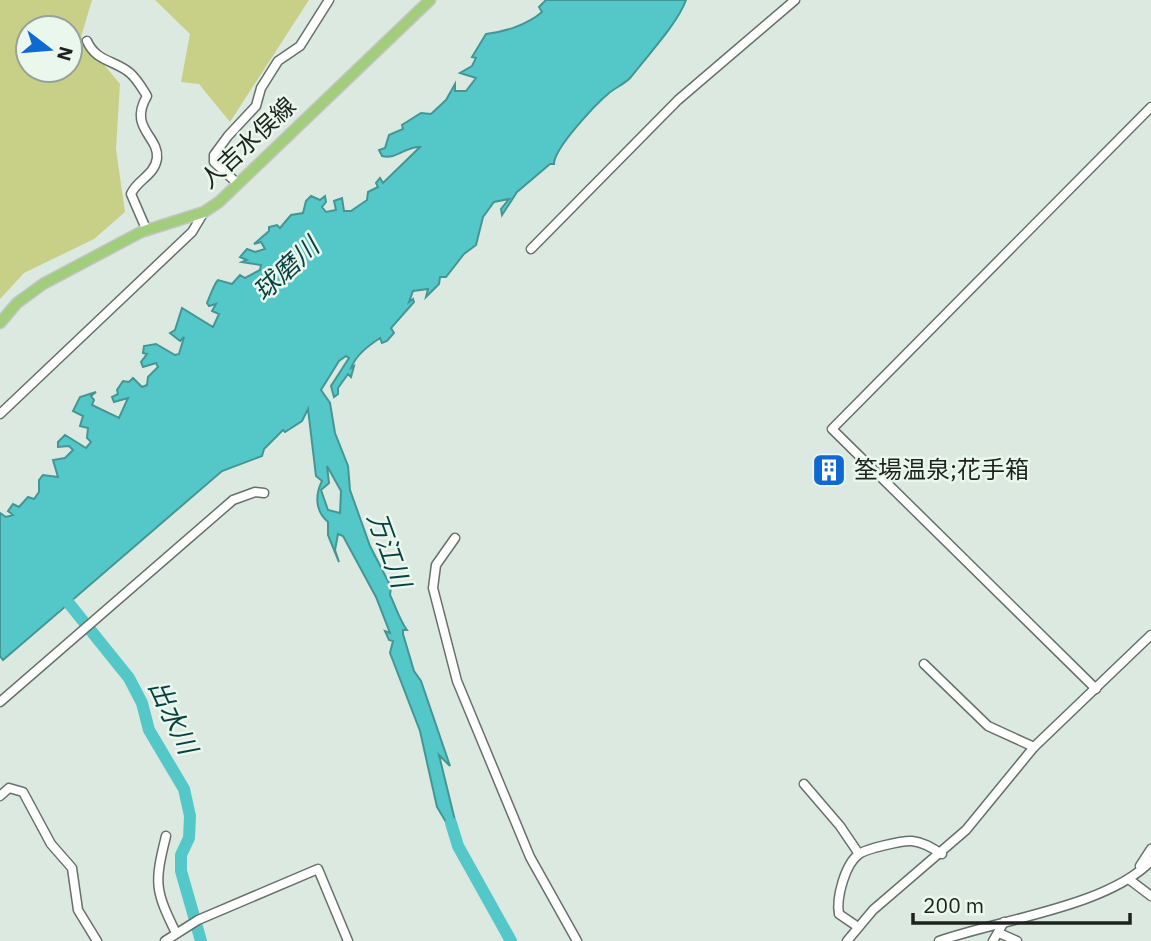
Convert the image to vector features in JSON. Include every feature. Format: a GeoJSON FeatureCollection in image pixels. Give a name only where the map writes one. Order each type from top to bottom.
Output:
{"type":"FeatureCollection","features":[{"type":"Feature","properties":{"kind":"main road","name":"人吉水俣線"},"geometry":{"type":"LineString","coordinates":[[0,323],[17,303],[43,284],[147,230],[204,212],[238,184],[429,0]]}},
{"type":"Feature","properties":{"kind":"street"},"geometry":{"type":"LineString","coordinates":[[238,184],[214,162],[214,155],[256,106],[261,88],[278,61],[300,46],[330,0]]}},
{"type":"Feature","properties":{"kind":"street"},"geometry":{"type":"LineString","coordinates":[[531,248],[678,100],[794,0]]}},
{"type":"Feature","properties":{"kind":"street"},"geometry":{"type":"LineString","coordinates":[[87,41],[91,51],[101,59],[130,72],[147,96],[141,115],[148,138],[157,154],[156,163],[131,194],[147,230]]}},
{"type":"Feature","properties":{"kind":"street"},"geometry":{"type":"LineString","coordinates":[[1096,689],[832,429],[1151,107]]}},
{"type":"Feature","properties":{"kind":"street"},"geometry":{"type":"LineString","coordinates":[[0,414],[192,232],[204,212]]}},
{"type":"Feature","properties":{"kind":"street"},"geometry":{"type":"LineString","coordinates":[[0,702],[233,500],[255,492],[264,493]]}},
{"type":"Feature","properties":{"kind":"street"},"geometry":{"type":"LineString","coordinates":[[455,538],[436,565],[433,588],[457,681],[530,858],[577,941]]}},
{"type":"Feature","properties":{"kind":"street"},"geometry":{"type":"LineString","coordinates":[[847,941],[873,910],[942,854],[966,830],[1034,747],[1151,635]]}},
{"type":"Feature","properties":{"kind":"street"},"geometry":{"type":"LineString","coordinates":[[924,664],[988,726],[1023,738],[1034,747]]}},
{"type":"Feature","properties":{"kind":"street"},"geometry":{"type":"LineString","coordinates":[[804,784],[840,826],[859,854]]}},
{"type":"Feature","properties":{"kind":"street"},"geometry":{"type":"LineString","coordinates":[[0,796],[9,788],[23,792],[29,799],[51,844],[72,868],[78,910],[97,941]]}},
{"type":"Feature","properties":{"kind":"street"},"geometry":{"type":"LineString","coordinates":[[166,836],[158,870],[157,894],[176,933]]}},
{"type":"Feature","properties":{"kind":"street"},"geometry":{"type":"LineString","coordinates":[[858,927],[839,914],[837,903],[849,868],[859,854],[903,841],[914,841],[942,854]]}},
{"type":"Feature","properties":{"kind":"street"},"geometry":{"type":"LineString","coordinates":[[1130,880],[1151,849]]}},
{"type":"Feature","properties":{"kind":"street"},"geometry":{"type":"LineString","coordinates":[[939,941],[1078,900],[1130,880],[1151,861]]}},
{"type":"Feature","properties":{"kind":"street"},"geometry":{"type":"LineString","coordinates":[[165,941],[198,920],[318,869],[348,941]]}},
{"type":"Feature","properties":{"kind":"street"},"geometry":{"type":"LineString","coordinates":[[1130,880],[1151,896]]}},
{"type":"Feature","properties":{"kind":"street"},"geometry":{"type":"LineString","coordinates":[[993,941],[1004,922]]}},
{"type":"Feature","properties":{"kind":"street"},"geometry":{"type":"LineString","coordinates":[[999,933],[1017,941]]}},
{"type":"Feature","properties":{"kind":"green space"},"geometry":{"type":"Polygon","coordinates":[[[0,0],[92,0],[84,27],[84,14],[14,14],[14,84],[84,84],[84,41],[120,84],[116,149],[125,212],[94,239],[24,273],[0,299],[0,0]]]}},
{"type":"Feature","properties":{"kind":"green space"},"geometry":{"type":"Polygon","coordinates":[[[155,0],[309,0],[230,122],[199,84],[181,82],[190,34],[155,0]]]}},
{"type":"Feature","properties":{"kind":"water","name":"球磨川"},"geometry":{"type":"Polygon","coordinates":[[[546,0],[686,0],[669,29],[631,77],[609,93],[577,127],[561,148],[554,164],[550,164],[517,192],[502,215],[501,209],[509,199],[494,202],[483,217],[476,245],[464,254],[446,277],[440,277],[439,284],[426,297],[428,289],[413,291],[409,302],[413,299],[414,302],[391,328],[394,333],[382,343],[380,338],[359,355],[351,368],[354,366],[351,377],[348,374],[338,388],[338,394],[334,397],[331,386],[349,358],[346,356],[339,361],[321,390],[330,403],[335,433],[348,466],[350,490],[370,546],[391,587],[390,595],[407,630],[403,630],[403,634],[414,671],[421,681],[450,766],[439,755],[462,849],[437,807],[420,731],[390,653],[393,641],[389,640],[385,631],[390,633],[376,597],[343,536],[338,534],[335,550],[339,562],[328,535],[328,522],[318,503],[322,481],[316,476],[308,409],[302,421],[285,432],[283,430],[264,449],[262,456],[222,471],[70,602],[75,608],[72,610],[67,605],[3,660],[0,656],[0,513],[6,517],[13,515],[8,511],[13,504],[19,507],[28,497],[34,499],[39,492],[39,480],[43,475],[58,477],[53,460],[65,458],[73,450],[69,446],[58,447],[58,442],[65,435],[86,448],[91,442],[87,438],[88,428],[80,426],[83,416],[73,411],[80,397],[96,392],[91,396],[94,400],[92,405],[119,418],[128,398],[114,402],[112,397],[118,394],[117,390],[123,381],[129,382],[133,378],[142,387],[147,385],[148,377],[158,367],[156,363],[143,367],[141,362],[147,354],[143,353],[144,346],[156,344],[175,355],[179,354],[184,337],[180,341],[170,333],[175,330],[182,308],[213,327],[219,314],[212,311],[216,304],[209,306],[207,303],[215,284],[218,280],[232,284],[240,275],[245,278],[260,270],[261,265],[242,262],[247,260],[240,257],[247,249],[255,252],[265,249],[261,242],[254,244],[269,231],[269,227],[277,225],[280,228],[291,215],[303,213],[306,201],[311,196],[320,200],[325,196],[326,202],[322,207],[326,212],[336,210],[334,201],[342,198],[344,211],[351,211],[367,200],[368,192],[378,187],[376,183],[380,178],[383,183],[420,147],[392,156],[382,156],[379,150],[385,148],[389,135],[403,129],[402,125],[421,113],[431,114],[446,100],[455,84],[455,91],[466,91],[476,78],[460,73],[472,66],[476,58],[472,57],[486,34],[508,30],[529,21],[542,12],[539,7],[546,0]],[[327,466],[329,483],[321,490],[328,510],[340,513],[341,491],[327,466]]]}},
{"type":"Feature","properties":{"kind":"waterway","name":"出水川"},"geometry":{"type":"LineString","coordinates":[[63,596],[129,678],[142,703],[149,730],[184,789],[190,816],[189,838],[181,855],[181,871],[201,941]]}},
{"type":"Feature","properties":{"kind":"waterway","name":"万江川"},"geometry":{"type":"LineString","coordinates":[[451,823],[458,846],[511,941]]}},
{"type":"Feature","properties":{"kind":"place","name":"筌場温泉;花手箱"},"geometry":{"type":"Point","coordinates":[829,470]}}]}
